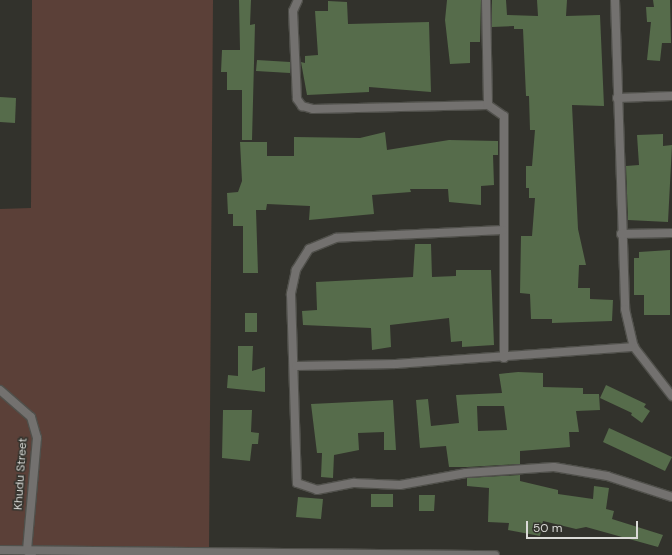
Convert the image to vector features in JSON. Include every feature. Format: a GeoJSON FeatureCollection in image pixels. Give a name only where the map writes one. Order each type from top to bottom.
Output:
{"type":"FeatureCollection","features":[{"type":"Feature","properties":{"kind":"street"},"geometry":{"type":"LineString","coordinates":[[298,0],[293,11],[297,99],[302,106],[314,109],[488,105],[504,116],[504,358]]}},
{"type":"Feature","properties":{"kind":"street"},"geometry":{"type":"LineString","coordinates":[[486,0],[488,105]]}},
{"type":"Feature","properties":{"kind":"street"},"geometry":{"type":"LineString","coordinates":[[615,0],[621,234],[625,309],[634,347],[672,396]]}},
{"type":"Feature","properties":{"kind":"street"},"geometry":{"type":"LineString","coordinates":[[617,98],[672,96]]}},
{"type":"Feature","properties":{"kind":"street"},"geometry":{"type":"LineString","coordinates":[[503,230],[336,238],[315,244],[303,258],[292,283],[296,366],[293,410],[297,483],[317,490],[354,483],[400,485],[466,473],[554,467],[607,476],[672,497]]}},
{"type":"Feature","properties":{"kind":"street"},"geometry":{"type":"LineString","coordinates":[[621,234],[672,233]]}},
{"type":"Feature","properties":{"kind":"street"},"geometry":{"type":"LineString","coordinates":[[296,366],[504,358],[634,347]]}},
{"type":"Feature","properties":{"kind":"street","name":"Khudu Street"},"geometry":{"type":"LineString","coordinates":[[0,390],[31,417],[37,438],[29,553]]}},
{"type":"Feature","properties":{"kind":"street"},"geometry":{"type":"LineString","coordinates":[[4,552],[494,555]]}},
{"type":"Feature","properties":{"kind":"shaded area"},"geometry":{"type":"Polygon","coordinates":[[[32,0],[213,0],[209,555],[0,555],[0,209],[31,208],[32,0]]]}},
{"type":"Feature","properties":{"kind":"building"},"geometry":{"type":"Polygon","coordinates":[[[239,0],[251,0],[250,25],[255,24],[252,140],[242,140],[242,90],[227,90],[227,72],[221,72],[222,50],[240,50],[239,0]]]}},
{"type":"Feature","properties":{"kind":"building"},"geometry":{"type":"Polygon","coordinates":[[[447,0],[481,0],[480,42],[470,42],[470,63],[450,64],[445,20],[447,0]]]}},
{"type":"Feature","properties":{"kind":"building"},"geometry":{"type":"Polygon","coordinates":[[[492,0],[506,0],[507,15],[538,16],[537,0],[567,0],[566,16],[600,15],[604,106],[572,105],[578,229],[586,265],[579,265],[578,288],[590,288],[590,299],[613,300],[612,321],[552,323],[552,319],[531,319],[530,294],[520,293],[521,236],[532,236],[535,198],[529,198],[529,188],[526,188],[526,166],[532,166],[535,130],[530,130],[529,96],[526,96],[523,29],[514,29],[514,26],[492,27],[492,0]]]}},
{"type":"Feature","properties":{"kind":"building"},"geometry":{"type":"Polygon","coordinates":[[[653,0],[670,0],[671,43],[662,43],[660,61],[647,60],[651,22],[647,22],[646,7],[654,7],[653,0]]]}},
{"type":"Feature","properties":{"kind":"building"},"geometry":{"type":"Polygon","coordinates":[[[328,1],[347,2],[348,24],[429,22],[431,92],[369,87],[369,92],[307,95],[301,62],[305,63],[305,56],[318,55],[315,11],[328,11],[328,1]]]}},
{"type":"Feature","properties":{"kind":"building"},"geometry":{"type":"Polygon","coordinates":[[[257,60],[290,62],[290,73],[256,71],[257,60]]]}},
{"type":"Feature","properties":{"kind":"building"},"geometry":{"type":"Polygon","coordinates":[[[0,97],[16,98],[15,123],[0,122],[0,97]]]}},
{"type":"Feature","properties":{"kind":"building"},"geometry":{"type":"Polygon","coordinates":[[[385,132],[387,150],[449,140],[498,141],[498,155],[493,155],[494,185],[481,186],[481,205],[449,202],[448,189],[410,189],[411,192],[372,195],[374,214],[309,220],[310,206],[267,204],[266,210],[256,210],[258,273],[243,273],[243,226],[233,226],[233,214],[228,214],[227,193],[238,192],[242,181],[240,142],[267,142],[267,156],[294,156],[294,137],[360,138],[385,132]]]}},
{"type":"Feature","properties":{"kind":"building"},"geometry":{"type":"Polygon","coordinates":[[[663,134],[663,146],[672,145],[668,222],[628,220],[626,166],[639,165],[637,135],[663,134]]]}},
{"type":"Feature","properties":{"kind":"building"},"geometry":{"type":"Polygon","coordinates":[[[415,244],[431,244],[432,277],[456,276],[456,270],[491,270],[494,345],[462,347],[462,341],[451,342],[449,318],[390,325],[391,347],[372,350],[371,328],[303,325],[302,311],[317,310],[316,282],[413,277],[415,244]]]}},
{"type":"Feature","properties":{"kind":"building"},"geometry":{"type":"Polygon","coordinates":[[[670,250],[670,315],[644,315],[644,295],[634,295],[634,258],[639,258],[639,252],[670,250]]]}},
{"type":"Feature","properties":{"kind":"building"},"geometry":{"type":"Polygon","coordinates":[[[245,313],[257,313],[257,332],[245,332],[245,313]]]}},
{"type":"Feature","properties":{"kind":"building"},"geometry":{"type":"Polygon","coordinates":[[[238,346],[253,346],[252,371],[265,367],[265,392],[227,388],[228,375],[238,376],[238,346]]]}},
{"type":"Feature","properties":{"kind":"building"},"geometry":{"type":"Polygon","coordinates":[[[518,372],[543,373],[543,387],[583,388],[583,394],[599,394],[600,410],[576,411],[579,432],[569,432],[570,447],[520,451],[520,464],[449,467],[446,446],[420,448],[416,400],[428,399],[431,426],[459,423],[456,395],[502,393],[499,374],[518,372]],[[477,406],[478,431],[507,430],[504,406],[477,406]]]}},
{"type":"Feature","properties":{"kind":"building"},"geometry":{"type":"Polygon","coordinates":[[[606,385],[646,404],[644,407],[650,411],[642,423],[631,415],[632,413],[600,398],[606,385]]]}},
{"type":"Feature","properties":{"kind":"building"},"geometry":{"type":"Polygon","coordinates":[[[393,400],[396,450],[384,450],[384,432],[358,433],[359,450],[334,455],[333,478],[321,477],[322,453],[317,453],[311,404],[393,400]]]}},
{"type":"Feature","properties":{"kind":"building"},"geometry":{"type":"Polygon","coordinates":[[[223,410],[252,410],[251,432],[259,433],[258,444],[252,444],[250,461],[222,458],[223,410]]]}},
{"type":"Feature","properties":{"kind":"building"},"geometry":{"type":"Polygon","coordinates":[[[609,428],[672,457],[665,471],[603,442],[609,428]]]}},
{"type":"Feature","properties":{"kind":"building"},"geometry":{"type":"Polygon","coordinates":[[[520,475],[520,481],[558,490],[558,494],[593,499],[594,486],[609,488],[606,509],[614,511],[612,519],[663,535],[658,547],[586,527],[576,529],[543,521],[540,536],[508,530],[509,523],[488,522],[489,488],[467,486],[467,478],[520,475]]]}},
{"type":"Feature","properties":{"kind":"building"},"geometry":{"type":"Polygon","coordinates":[[[371,494],[393,494],[393,507],[371,507],[371,494]]]}},
{"type":"Feature","properties":{"kind":"building"},"geometry":{"type":"Polygon","coordinates":[[[419,495],[435,495],[434,511],[419,511],[419,495]]]}},
{"type":"Feature","properties":{"kind":"building"},"geometry":{"type":"Polygon","coordinates":[[[298,497],[323,499],[321,519],[296,517],[298,497]]]}}]}
